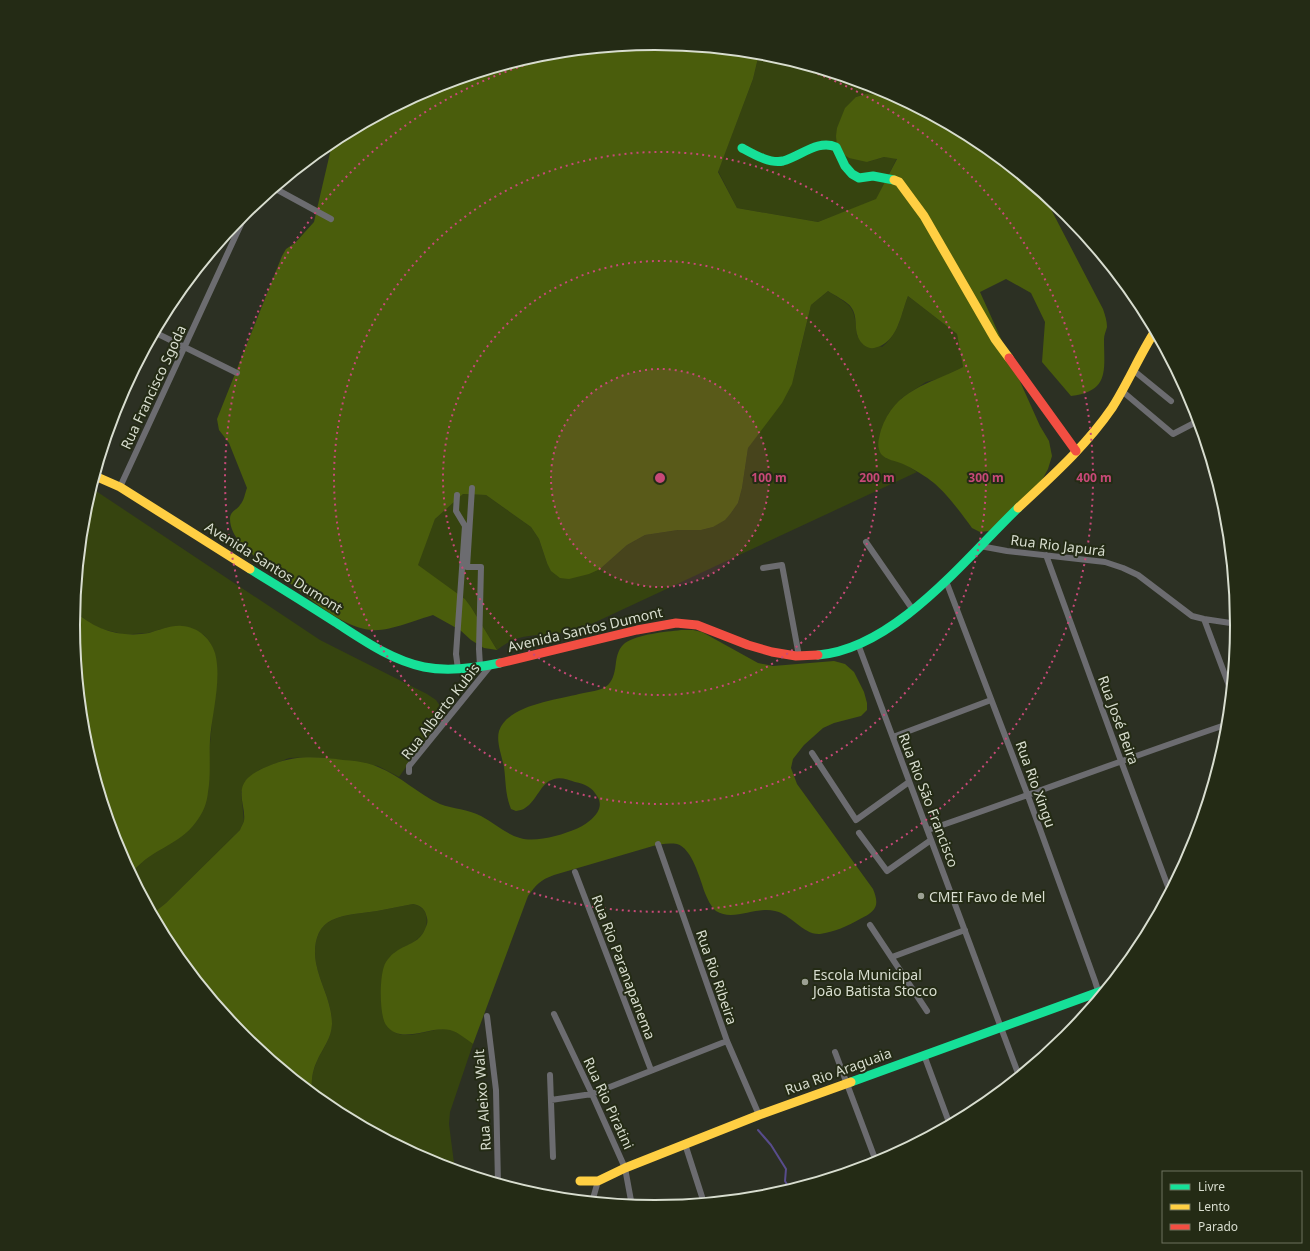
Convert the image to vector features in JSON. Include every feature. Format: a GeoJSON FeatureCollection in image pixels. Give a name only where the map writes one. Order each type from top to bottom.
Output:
{"type":"FeatureCollection","features":[{"type":"Feature","properties":{"kind":"street"},"geometry":{"type":"LineString","coordinates":[[742,148],[760,158],[782,161],[821,145],[829,144],[836,147],[845,166],[852,174],[859,178],[873,176],[899,182],[924,216],[996,339],[1076,451]]}},
{"type":"Feature","properties":{"kind":"street"},"geometry":{"type":"LineString","coordinates":[[279,191],[331,219]]}},
{"type":"Feature","properties":{"kind":"street","name":"Rua Francisco Sgoda"},"geometry":{"type":"LineString","coordinates":[[120,487],[239,228]]}},
{"type":"Feature","properties":{"kind":"street"},"geometry":{"type":"LineString","coordinates":[[159,334],[238,373]]}},
{"type":"Feature","properties":{"kind":"street","name":"Avenida Santos Dumont"},"geometry":{"type":"LineString","coordinates":[[99,478],[120,487],[376,648],[388,654],[430,668],[458,669],[491,665],[621,633],[676,623],[693,624],[754,647],[778,654],[799,656],[827,654],[858,644],[894,624],[913,610],[946,581],[1076,451],[1095,430],[1112,408],[1152,336]]}},
{"type":"Feature","properties":{"kind":"street"},"geometry":{"type":"LineString","coordinates":[[1132,370],[1171,401]]}},
{"type":"Feature","properties":{"kind":"street"},"geometry":{"type":"LineString","coordinates":[[1122,391],[1173,434],[1194,423]]}},
{"type":"Feature","properties":{"kind":"street"},"geometry":{"type":"LineString","coordinates":[[472,488],[467,567],[481,567],[480,666]]}},
{"type":"Feature","properties":{"kind":"street"},"geometry":{"type":"LineString","coordinates":[[457,495],[456,511],[465,526],[456,654],[458,669]]}},
{"type":"Feature","properties":{"kind":"street"},"geometry":{"type":"LineString","coordinates":[[866,542],[913,610]]}},
{"type":"Feature","properties":{"kind":"street","name":"Rua Rio Japurá"},"geometry":{"type":"LineString","coordinates":[[980,546],[1007,551],[1105,562],[1138,575],[1192,616],[1230,623]]}},
{"type":"Feature","properties":{"kind":"street","name":"Rua José Beira"},"geometry":{"type":"LineString","coordinates":[[1046,555],[1120,760],[1168,886]]}},
{"type":"Feature","properties":{"kind":"street"},"geometry":{"type":"LineString","coordinates":[[762,568],[782,565],[799,656]]}},
{"type":"Feature","properties":{"kind":"street","name":"Rua Rio Xingu"},"geometry":{"type":"LineString","coordinates":[[946,581],[1101,990]]}},
{"type":"Feature","properties":{"kind":"street"},"geometry":{"type":"LineString","coordinates":[[1204,619],[1228,682]]}},
{"type":"Feature","properties":{"kind":"street","name":"Rua Rio São Francisco"},"geometry":{"type":"LineString","coordinates":[[858,644],[1017,1072]]}},
{"type":"Feature","properties":{"kind":"street","name":"Rua Alberto Kubis"},"geometry":{"type":"LineString","coordinates":[[409,772],[409,766],[491,665]]}},
{"type":"Feature","properties":{"kind":"street"},"geometry":{"type":"LineString","coordinates":[[893,737],[991,700]]}},
{"type":"Feature","properties":{"kind":"street"},"geometry":{"type":"LineString","coordinates":[[928,830],[1028,796],[1120,760],[1221,726]]}},
{"type":"Feature","properties":{"kind":"street"},"geometry":{"type":"LineString","coordinates":[[812,753],[856,820],[909,782]]}},
{"type":"Feature","properties":{"kind":"street"},"geometry":{"type":"LineString","coordinates":[[859,833],[887,872],[931,840]]}},
{"type":"Feature","properties":{"kind":"street","name":"Rua Rio Ribeira"},"geometry":{"type":"LineString","coordinates":[[658,844],[727,1041],[759,1115]]}},
{"type":"Feature","properties":{"kind":"street","name":"Rua Rio Paranapanema"},"geometry":{"type":"LineString","coordinates":[[575,872],[651,1070]]}},
{"type":"Feature","properties":{"kind":"street"},"geometry":{"type":"LineString","coordinates":[[870,925],[927,1011]]}},
{"type":"Feature","properties":{"kind":"street"},"geometry":{"type":"LineString","coordinates":[[892,957],[965,930]]}},
{"type":"Feature","properties":{"kind":"street","name":"Rua Rio Araguaia"},"geometry":{"type":"LineString","coordinates":[[580,1181],[598,1181],[625,1168],[759,1115],[1001,1027],[1096,995]]}},
{"type":"Feature","properties":{"kind":"street","name":"Rua Rio Piratini"},"geometry":{"type":"LineString","coordinates":[[554,1014],[625,1168],[631,1200]]}},
{"type":"Feature","properties":{"kind":"street","name":"Rua Aleixo Walt"},"geometry":{"type":"LineString","coordinates":[[487,1016],[496,1090],[498,1179]]}},
{"type":"Feature","properties":{"kind":"street"},"geometry":{"type":"LineString","coordinates":[[551,1100],[592,1094],[727,1041]]}},
{"type":"Feature","properties":{"kind":"street"},"geometry":{"type":"LineString","coordinates":[[835,1052],[874,1157]]}},
{"type":"Feature","properties":{"kind":"street"},"geometry":{"type":"LineString","coordinates":[[924,1055],[948,1121]]}},
{"type":"Feature","properties":{"kind":"street"},"geometry":{"type":"LineString","coordinates":[[550,1075],[553,1157]]}},
{"type":"Feature","properties":{"kind":"street"},"geometry":{"type":"LineString","coordinates":[[685,1144],[703,1199]]}},
{"type":"Feature","properties":{"kind":"street"},"geometry":{"type":"LineString","coordinates":[[593,1197],[598,1181]]}},
{"type":"Feature","properties":{"kind":"green space"},"geometry":{"type":"Polygon","coordinates":[[[617,51],[693,51],[758,59],[753,79],[718,172],[737,208],[818,222],[876,199],[897,159],[884,157],[867,162],[849,158],[843,154],[837,146],[837,128],[845,108],[856,97],[866,94],[877,95],[910,109],[975,147],[1005,169],[1050,208],[1103,309],[1107,327],[1104,338],[1104,369],[1099,384],[1093,389],[1071,396],[1042,362],[1045,322],[1031,293],[1006,279],[980,292],[1040,426],[1049,441],[1052,456],[1048,469],[1036,491],[989,531],[980,532],[972,528],[949,498],[934,483],[911,468],[886,458],[881,454],[878,442],[887,416],[895,405],[904,397],[925,384],[963,367],[957,334],[908,296],[897,328],[893,335],[882,345],[869,348],[861,342],[858,337],[855,318],[851,307],[828,291],[811,305],[792,384],[782,403],[748,448],[742,488],[738,503],[725,520],[713,527],[701,530],[678,530],[645,535],[627,545],[600,569],[589,574],[569,579],[560,578],[551,571],[539,539],[531,527],[486,495],[463,494],[435,519],[418,565],[465,599],[497,650],[484,648],[471,640],[460,630],[433,615],[385,629],[371,630],[360,628],[336,617],[324,609],[260,561],[239,541],[232,529],[230,516],[232,512],[239,507],[247,488],[229,443],[219,430],[217,419],[282,256],[286,249],[295,243],[314,222],[331,150],[367,127],[400,109],[470,81],[543,61],[617,51]]]}},
{"type":"Feature","properties":{"kind":"green space"},"geometry":{"type":"Polygon","coordinates":[[[758,59],[804,70],[877,95],[866,94],[856,97],[867,162],[884,157],[897,158],[876,200],[818,222],[737,208],[718,171],[753,79],[758,59]]]}},
{"type":"Feature","properties":{"kind":"green space"},"geometry":{"type":"Polygon","coordinates":[[[828,291],[851,308],[855,318],[857,336],[882,347],[893,336],[908,296],[957,334],[963,367],[942,378],[926,382],[902,398],[889,413],[884,423],[886,458],[905,464],[917,472],[585,627],[563,633],[527,636],[512,640],[497,650],[465,599],[417,565],[435,519],[463,494],[486,495],[531,527],[539,539],[547,563],[600,569],[627,545],[645,535],[678,530],[701,530],[713,527],[731,513],[738,503],[742,488],[748,448],[795,372],[811,305],[828,291]]]}},
{"type":"Feature","properties":{"kind":"green space"},"geometry":{"type":"Polygon","coordinates":[[[96,491],[320,640],[436,700],[440,706],[440,715],[435,726],[399,777],[378,766],[328,758],[310,757],[289,758],[259,770],[241,792],[244,821],[240,830],[166,903],[156,911],[135,871],[150,856],[209,754],[216,681],[216,662],[214,651],[204,635],[169,627],[148,633],[122,634],[102,629],[89,623],[80,615],[84,550],[90,527],[96,491]]]}},
{"type":"Feature","properties":{"kind":"green space"},"geometry":{"type":"Polygon","coordinates":[[[96,491],[96,491],[90,527],[86,538],[96,491]]]}},
{"type":"Feature","properties":{"kind":"green space"},"geometry":{"type":"Polygon","coordinates":[[[80,615],[90,623],[108,631],[118,633],[149,633],[178,626],[193,628],[210,642],[215,653],[217,663],[217,685],[210,740],[210,773],[207,800],[198,819],[189,830],[135,871],[123,846],[99,774],[84,701],[81,663],[80,615]]]}},
{"type":"Feature","properties":{"kind":"green space"},"geometry":{"type":"Polygon","coordinates":[[[693,630],[702,632],[758,663],[773,666],[834,661],[845,664],[854,672],[864,692],[867,710],[861,716],[834,723],[823,728],[804,745],[793,759],[791,768],[797,784],[873,889],[876,904],[870,913],[846,926],[820,934],[808,931],[786,916],[775,911],[760,910],[737,915],[723,914],[716,911],[711,905],[695,865],[687,851],[677,844],[656,845],[554,875],[539,883],[528,896],[473,1044],[459,1034],[450,1030],[442,1029],[416,1034],[400,1034],[392,1031],[386,1025],[384,1020],[381,1003],[381,984],[384,967],[393,954],[415,941],[422,934],[427,921],[423,908],[413,904],[337,918],[322,927],[316,944],[316,963],[330,1008],[332,1029],[329,1039],[314,1069],[312,1087],[276,1058],[222,1005],[198,976],[176,945],[156,911],[166,903],[240,830],[244,821],[242,790],[246,780],[261,769],[285,760],[313,757],[356,761],[370,764],[394,775],[440,804],[476,814],[510,834],[520,838],[533,840],[556,836],[586,824],[598,811],[600,806],[599,801],[593,790],[588,786],[565,779],[557,778],[549,781],[545,784],[533,801],[524,809],[516,811],[511,809],[499,744],[499,731],[504,722],[522,709],[546,701],[602,689],[610,683],[613,677],[617,657],[623,645],[637,637],[693,630]]]}},
{"type":"Feature","properties":{"kind":"green space"},"geometry":{"type":"Polygon","coordinates":[[[413,904],[424,911],[427,922],[425,929],[418,939],[394,953],[386,1025],[396,1033],[402,1035],[449,1029],[459,1033],[473,1044],[450,1112],[449,1124],[454,1164],[400,1142],[367,1124],[335,1104],[312,1087],[314,1069],[329,1039],[332,1029],[330,1008],[315,957],[319,932],[327,923],[337,918],[413,904]]]}},
{"type":"Feature","properties":{"kind":"waterway"},"geometry":{"type":"LineString","coordinates":[[758,1130],[771,1145],[786,1169],[785,1181],[787,1185]]}},
{"type":"Feature","properties":{"kind":"traffic: fast"},"geometry":{"type":"LineString","coordinates":[[742,148],[762,158],[778,162],[790,159],[810,149],[823,145],[829,145],[836,147],[845,166],[852,174],[859,178],[873,176],[894,180]]}},
{"type":"Feature","properties":{"kind":"traffic: fast"},"geometry":{"type":"LineString","coordinates":[[818,655],[847,649],[874,637],[901,619],[952,575],[1018,508]]}},
{"type":"Feature","properties":{"kind":"traffic: fast"},"geometry":{"type":"LineString","coordinates":[[250,569],[367,642],[400,660],[424,667],[443,669],[472,668],[500,663]]}},
{"type":"Feature","properties":{"kind":"traffic: fast"},"geometry":{"type":"LineString","coordinates":[[851,1082],[1099,992]]}},
{"type":"Feature","properties":{"kind":"traffic: slow"},"geometry":{"type":"LineString","coordinates":[[894,180],[899,182],[924,216],[995,339],[1009,358]]}},
{"type":"Feature","properties":{"kind":"traffic: slow"},"geometry":{"type":"LineString","coordinates":[[1018,508],[1068,461],[1102,422],[1118,399],[1152,336]]}},
{"type":"Feature","properties":{"kind":"traffic: slow"},"geometry":{"type":"LineString","coordinates":[[99,478],[120,487],[250,569]]}},
{"type":"Feature","properties":{"kind":"traffic: slow"},"geometry":{"type":"LineString","coordinates":[[580,1181],[598,1181],[625,1168],[759,1115],[851,1082]]}},
{"type":"Feature","properties":{"kind":"traffic: jam"},"geometry":{"type":"LineString","coordinates":[[1009,358],[1076,451]]}},
{"type":"Feature","properties":{"kind":"traffic: jam"},"geometry":{"type":"LineString","coordinates":[[500,663],[637,630],[676,623],[697,625],[748,645],[772,652],[796,656],[818,655]]}},
{"type":"Feature","properties":{"kind":"place","name":"CMEI Favo de Mel"},"geometry":{"type":"Point","coordinates":[921,896]}},
{"type":"Feature","properties":{"kind":"place","name":"Escola Municipal João Batista Stocco"},"geometry":{"type":"Point","coordinates":[805,982]}}]}
